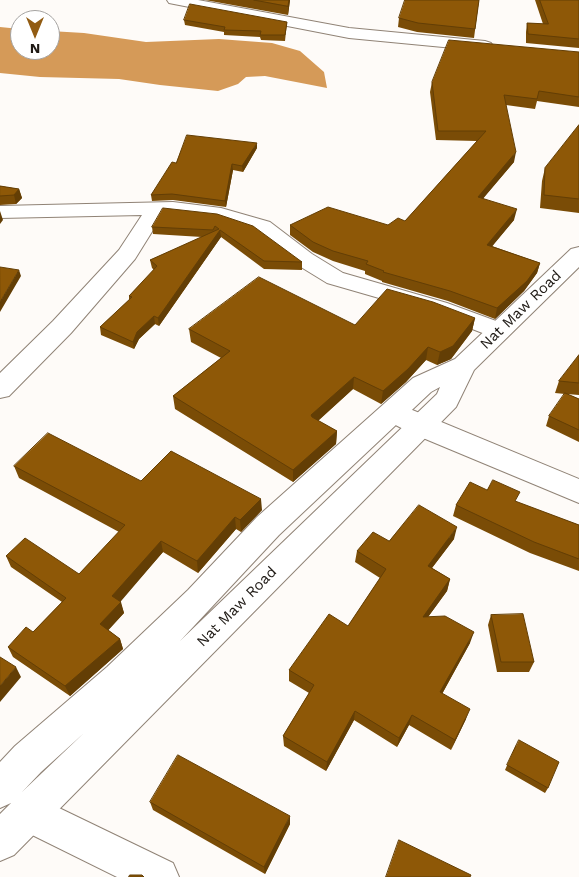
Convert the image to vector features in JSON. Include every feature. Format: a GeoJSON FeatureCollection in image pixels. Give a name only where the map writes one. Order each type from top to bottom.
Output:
{"type":"FeatureCollection","features":[{"type":"Feature","properties":{"kind":"street"},"geometry":{"type":"LineString","coordinates":[[174,0],[349,33],[499,47]]}},
{"type":"Feature","properties":{"kind":"street"},"geometry":{"type":"LineString","coordinates":[[0,212],[158,208],[222,214],[262,227],[304,259],[335,278],[439,308],[498,331]]}},
{"type":"Feature","properties":{"kind":"street"},"geometry":{"type":"LineString","coordinates":[[0,390],[62,328],[127,254],[158,208]]}},
{"type":"Feature","properties":{"kind":"street","name":"Nat Maw Road"},"geometry":{"type":"LineString","coordinates":[[14,801],[448,400],[464,366],[579,254]]}},
{"type":"Feature","properties":{"kind":"street","name":"Nat Maw Road"},"geometry":{"type":"LineString","coordinates":[[0,841],[28,759],[120,679],[199,600],[268,526],[422,385],[464,366]]}},
{"type":"Feature","properties":{"kind":"street"},"geometry":{"type":"LineString","coordinates":[[393,412],[421,426],[579,491]]}},
{"type":"Feature","properties":{"kind":"street"},"geometry":{"type":"LineString","coordinates":[[14,801],[159,877]]}},
{"type":"Feature","properties":{"kind":"shaded area"},"geometry":{"type":"Polygon","coordinates":[[[0,27],[10,28],[10,60],[60,60],[60,32],[146,42],[219,39],[272,43],[300,51],[324,72],[327,88],[265,76],[246,77],[238,84],[218,91],[119,79],[40,77],[0,73],[0,27]]]}},
{"type":"Feature","properties":{"kind":"building"},"geometry":{"type":"Polygon","coordinates":[[[254,0],[289,0],[288,6],[254,0]]]}},
{"type":"Feature","properties":{"kind":"building"},"geometry":{"type":"Polygon","coordinates":[[[405,0],[479,0],[475,29],[418,23],[399,18],[405,0]]]}},
{"type":"Feature","properties":{"kind":"building"},"geometry":{"type":"Polygon","coordinates":[[[540,0],[579,0],[579,39],[528,34],[527,23],[548,24],[540,0]]]}},
{"type":"Feature","properties":{"kind":"building"},"geometry":{"type":"Polygon","coordinates":[[[190,4],[287,22],[285,35],[260,35],[261,31],[224,30],[225,27],[184,20],[190,4]]]}},
{"type":"Feature","properties":{"kind":"building"},"geometry":{"type":"Polygon","coordinates":[[[449,40],[579,52],[579,97],[539,91],[537,99],[504,95],[516,152],[478,197],[517,209],[487,245],[540,263],[527,281],[497,308],[450,291],[383,272],[366,264],[368,261],[333,251],[313,242],[290,225],[328,207],[388,225],[398,218],[405,221],[486,131],[438,131],[432,82],[449,40]]]}},
{"type":"Feature","properties":{"kind":"building"},"geometry":{"type":"Polygon","coordinates":[[[579,125],[579,199],[544,195],[545,168],[579,125]]]}},
{"type":"Feature","properties":{"kind":"building"},"geometry":{"type":"Polygon","coordinates":[[[187,135],[257,143],[242,166],[232,164],[225,201],[172,194],[151,195],[172,162],[176,163],[187,135]]]}},
{"type":"Feature","properties":{"kind":"building"},"geometry":{"type":"Polygon","coordinates":[[[0,186],[19,189],[14,195],[0,196],[0,186]]]}},
{"type":"Feature","properties":{"kind":"building"},"geometry":{"type":"Polygon","coordinates":[[[163,208],[217,214],[253,226],[302,262],[264,261],[220,230],[158,318],[154,316],[137,332],[133,342],[100,327],[132,297],[129,296],[157,266],[150,260],[219,229],[215,226],[213,230],[152,227],[163,208]]]}},
{"type":"Feature","properties":{"kind":"building"},"geometry":{"type":"Polygon","coordinates":[[[0,267],[19,270],[0,302],[0,267]]]}},
{"type":"Feature","properties":{"kind":"building"},"geometry":{"type":"Polygon","coordinates":[[[259,277],[355,325],[387,289],[433,302],[475,318],[453,346],[440,352],[428,347],[408,369],[383,391],[354,377],[311,415],[337,431],[293,470],[173,396],[230,351],[189,329],[259,277]]]}},
{"type":"Feature","properties":{"kind":"building"},"geometry":{"type":"Polygon","coordinates":[[[579,355],[579,383],[559,381],[579,355]]]}},
{"type":"Feature","properties":{"kind":"building"},"geometry":{"type":"Polygon","coordinates":[[[565,393],[579,399],[579,430],[549,416],[565,393]]]}},
{"type":"Feature","properties":{"kind":"building"},"geometry":{"type":"Polygon","coordinates":[[[48,433],[141,481],[171,451],[261,499],[240,520],[235,517],[197,561],[161,541],[112,596],[121,602],[100,624],[120,639],[65,686],[8,647],[26,627],[33,632],[66,598],[6,556],[25,538],[79,574],[125,525],[14,466],[48,433]]]}},
{"type":"Feature","properties":{"kind":"building"},"geometry":{"type":"Polygon","coordinates":[[[493,480],[520,492],[515,501],[579,525],[579,559],[534,542],[456,505],[470,482],[487,490],[493,480]]]}},
{"type":"Feature","properties":{"kind":"building"},"geometry":{"type":"Polygon","coordinates":[[[419,505],[457,527],[428,566],[450,579],[423,617],[445,616],[474,632],[440,692],[470,709],[455,740],[412,715],[399,738],[355,711],[327,762],[283,736],[314,685],[289,670],[329,614],[348,626],[386,569],[357,551],[373,532],[389,541],[419,505]]]}},
{"type":"Feature","properties":{"kind":"building"},"geometry":{"type":"Polygon","coordinates":[[[523,614],[534,662],[501,662],[491,615],[523,614]]]}},
{"type":"Feature","properties":{"kind":"building"},"geometry":{"type":"Polygon","coordinates":[[[0,657],[16,667],[0,686],[0,657]]]}},
{"type":"Feature","properties":{"kind":"building"},"geometry":{"type":"Polygon","coordinates":[[[519,740],[559,762],[548,788],[507,765],[519,740]]]}},
{"type":"Feature","properties":{"kind":"building"},"geometry":{"type":"Polygon","coordinates":[[[178,755],[290,816],[264,867],[150,802],[178,755]]]}},
{"type":"Feature","properties":{"kind":"building"},"geometry":{"type":"Polygon","coordinates":[[[399,840],[471,875],[470,877],[386,877],[399,840]]]}},
{"type":"Feature","properties":{"kind":"building"},"geometry":{"type":"Polygon","coordinates":[[[130,875],[142,875],[144,877],[129,877],[130,875]]]}}]}
